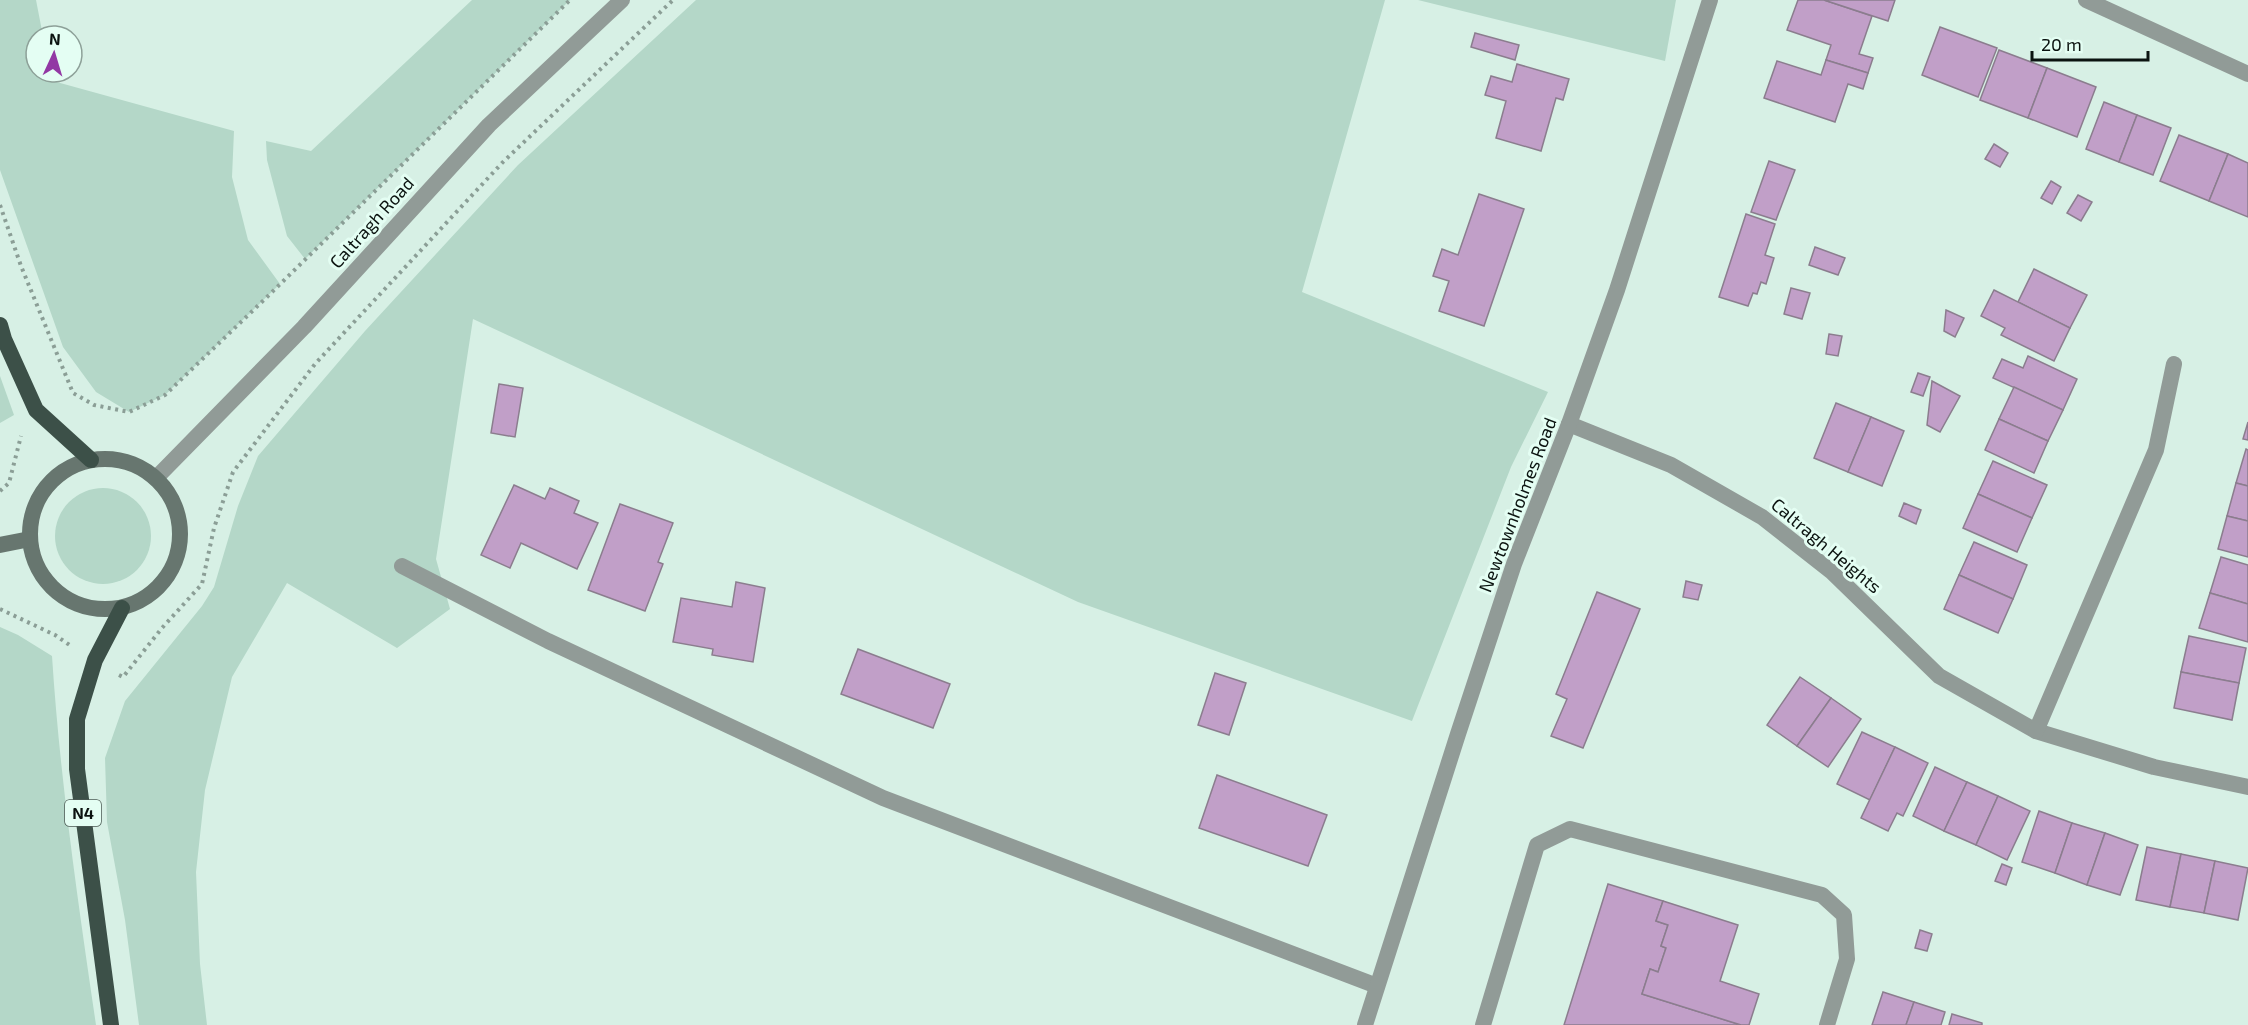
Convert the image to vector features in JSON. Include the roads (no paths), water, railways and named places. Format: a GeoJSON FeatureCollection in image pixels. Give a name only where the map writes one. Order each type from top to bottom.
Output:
{"type":"FeatureCollection","features":[{"type":"Feature","properties":{"kind":"highway"},"geometry":{"type":"LineString","coordinates":[[0,325],[36,410],[91,460]]}},
{"type":"Feature","properties":{"kind":"highway","name":"N4"},"geometry":{"type":"LineString","coordinates":[[111,1025],[77,769],[77,719],[95,660],[122,608]]}},
{"type":"Feature","properties":{"kind":"main road"},"geometry":{"type":"LineString","coordinates":[[114,459],[136,465],[156,478],[171,496],[179,518],[181,542],[175,564],[162,585],[144,600],[122,608],[96,609],[71,602],[50,586],[36,564],[30,539],[32,518],[39,497],[52,480],[70,468],[91,460],[114,459]]}},
{"type":"Feature","properties":{"kind":"main road"},"geometry":{"type":"LineString","coordinates":[[0,545],[30,539]]}},
{"type":"Feature","properties":{"kind":"street","name":"Caltragh Road"},"geometry":{"type":"LineString","coordinates":[[156,478],[304,327],[489,125],[622,0]]}},
{"type":"Feature","properties":{"kind":"street","name":"Newtownholmes Road"},"geometry":{"type":"LineString","coordinates":[[1365,1025],[1510,576],[1569,424],[1617,290],[1710,0]]}},
{"type":"Feature","properties":{"kind":"street"},"geometry":{"type":"LineString","coordinates":[[2086,0],[2119,7],[2248,74]]}},
{"type":"Feature","properties":{"kind":"street"},"geometry":{"type":"LineString","coordinates":[[2036,731],[2156,450],[2174,364]]}},
{"type":"Feature","properties":{"kind":"street","name":"Caltragh Heights"},"geometry":{"type":"LineString","coordinates":[[1569,424],[1671,465],[1762,517],[1832,572],[1939,676],[2036,731],[2154,768],[2248,787]]}},
{"type":"Feature","properties":{"kind":"street"},"geometry":{"type":"LineString","coordinates":[[402,566],[548,641],[883,798],[1377,986]]}},
{"type":"Feature","properties":{"kind":"street"},"geometry":{"type":"LineString","coordinates":[[1483,1025],[1537,846],[1570,829],[1822,895],[1844,915],[1848,959],[1827,1025]]}}]}
